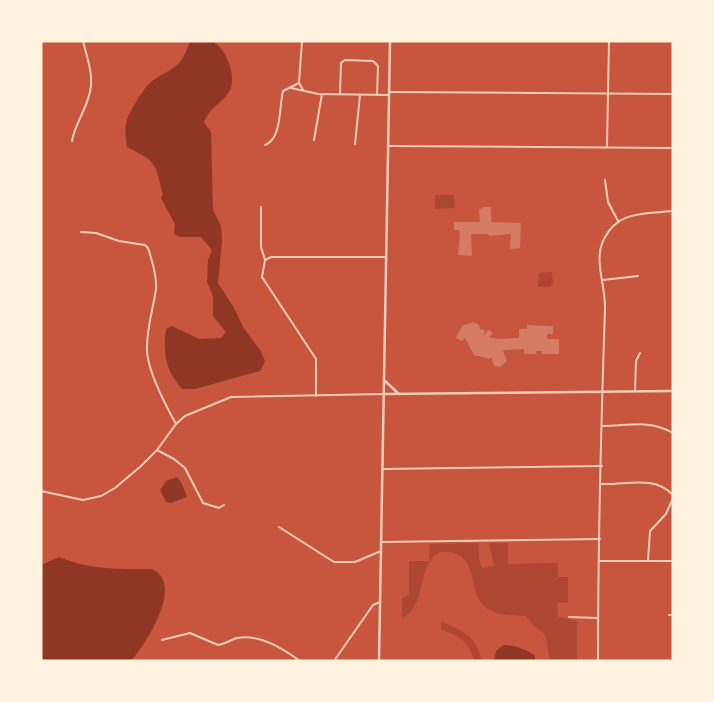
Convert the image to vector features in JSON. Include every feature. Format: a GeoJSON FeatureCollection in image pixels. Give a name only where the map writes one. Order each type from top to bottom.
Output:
{"type":"FeatureCollection","features":[{"type":"Feature","properties":{"kind":"street"},"geometry":{"type":"LineString","coordinates":[[72,141],[74,130],[87,101],[91,83],[83,41]]}},
{"type":"Feature","properties":{"kind":"street"},"geometry":{"type":"LineString","coordinates":[[302,41],[300,83],[305,92]]}},
{"type":"Feature","properties":{"kind":"street"},"geometry":{"type":"LineString","coordinates":[[379,661],[390,41]]}},
{"type":"Feature","properties":{"kind":"street"},"geometry":{"type":"LineString","coordinates":[[607,147],[609,41]]}},
{"type":"Feature","properties":{"kind":"street"},"geometry":{"type":"LineString","coordinates":[[340,94],[341,63],[351,60],[373,61],[377,63],[377,95]]}},
{"type":"Feature","properties":{"kind":"street"},"geometry":{"type":"LineString","coordinates":[[265,145],[275,138],[283,91],[300,83]]}},
{"type":"Feature","properties":{"kind":"street"},"geometry":{"type":"LineString","coordinates":[[291,88],[322,94],[360,95],[673,94]]}},
{"type":"Feature","properties":{"kind":"street"},"geometry":{"type":"LineString","coordinates":[[314,140],[322,94]]}},
{"type":"Feature","properties":{"kind":"street"},"geometry":{"type":"LineString","coordinates":[[354,144],[360,95]]}},
{"type":"Feature","properties":{"kind":"street"},"geometry":{"type":"LineString","coordinates":[[388,146],[673,148]]}},
{"type":"Feature","properties":{"kind":"street"},"geometry":{"type":"LineString","coordinates":[[605,180],[608,202],[618,221]]}},
{"type":"Feature","properties":{"kind":"street"},"geometry":{"type":"LineString","coordinates":[[261,207],[261,247],[265,260],[262,273],[265,283],[316,359],[316,396]]}},
{"type":"Feature","properties":{"kind":"street"},"geometry":{"type":"LineString","coordinates":[[598,661],[602,392],[606,306],[600,263],[600,247],[607,232],[618,221],[632,214],[673,211]]}},
{"type":"Feature","properties":{"kind":"street"},"geometry":{"type":"LineString","coordinates":[[81,232],[96,233],[119,241],[146,245],[148,248],[154,270],[156,288],[148,328],[147,352],[160,389],[176,424]]}},
{"type":"Feature","properties":{"kind":"street"},"geometry":{"type":"LineString","coordinates":[[265,260],[271,257],[386,257]]}},
{"type":"Feature","properties":{"kind":"street"},"geometry":{"type":"LineString","coordinates":[[603,280],[638,276]]}},
{"type":"Feature","properties":{"kind":"street"},"geometry":{"type":"LineString","coordinates":[[635,391],[636,362],[640,353]]}},
{"type":"Feature","properties":{"kind":"street"},"geometry":{"type":"LineString","coordinates":[[384,380],[391,389],[399,394]]}},
{"type":"Feature","properties":{"kind":"street"},"geometry":{"type":"LineString","coordinates":[[41,491],[83,500],[100,496],[126,480],[157,450],[176,424],[196,410],[231,397],[673,391]]}},
{"type":"Feature","properties":{"kind":"street"},"geometry":{"type":"LineString","coordinates":[[602,426],[642,423],[663,428],[673,433]]}},
{"type":"Feature","properties":{"kind":"street"},"geometry":{"type":"LineString","coordinates":[[157,450],[174,459],[185,468],[203,503],[219,508],[224,505]]}},
{"type":"Feature","properties":{"kind":"street"},"geometry":{"type":"LineString","coordinates":[[383,469],[602,466]]}},
{"type":"Feature","properties":{"kind":"street"},"geometry":{"type":"LineString","coordinates":[[601,484],[636,482],[661,486],[673,497],[666,514],[650,531],[648,561]]}},
{"type":"Feature","properties":{"kind":"street"},"geometry":{"type":"LineString","coordinates":[[279,527],[334,562],[355,562],[381,551]]}},
{"type":"Feature","properties":{"kind":"street"},"geometry":{"type":"LineString","coordinates":[[381,542],[600,539]]}},
{"type":"Feature","properties":{"kind":"street"},"geometry":{"type":"LineString","coordinates":[[600,561],[673,561]]}},
{"type":"Feature","properties":{"kind":"street"},"geometry":{"type":"LineString","coordinates":[[334,661],[373,605],[380,602]]}},
{"type":"Feature","properties":{"kind":"street"},"geometry":{"type":"LineString","coordinates":[[668,615],[673,615]]}},
{"type":"Feature","properties":{"kind":"street"},"geometry":{"type":"LineString","coordinates":[[569,617],[598,618]]}},
{"type":"Feature","properties":{"kind":"street"},"geometry":{"type":"LineString","coordinates":[[162,640],[190,633],[218,645],[234,639],[255,638],[279,647],[300,661]]}},
{"type":"Feature","properties":{"kind":"shaded area"},"geometry":{"type":"Polygon","coordinates":[[[190,41],[210,41],[216,44],[225,55],[231,71],[232,79],[229,92],[209,113],[204,122],[211,132],[213,210],[221,226],[222,240],[218,283],[265,361],[260,371],[195,389],[182,389],[172,375],[165,354],[166,329],[172,326],[199,339],[221,338],[226,332],[213,316],[213,296],[207,282],[208,260],[212,250],[201,237],[180,237],[174,234],[175,224],[161,198],[163,195],[156,169],[150,160],[127,147],[125,130],[128,116],[145,88],[179,62],[190,41]]]}},
{"type":"Feature","properties":{"kind":"shaded area"},"geometry":{"type":"Polygon","coordinates":[[[435,195],[454,195],[455,208],[435,209],[435,195]]]}},
{"type":"Feature","properties":{"kind":"shaded area"},"geometry":{"type":"Polygon","coordinates":[[[552,272],[553,283],[550,287],[538,287],[539,273],[552,272]]]}},
{"type":"Feature","properties":{"kind":"shaded area"},"geometry":{"type":"Polygon","coordinates":[[[177,477],[187,497],[171,503],[166,502],[160,490],[166,481],[177,477]]]}},
{"type":"Feature","properties":{"kind":"shaded area"},"geometry":{"type":"Polygon","coordinates":[[[478,543],[479,559],[482,568],[494,566],[489,543],[508,543],[508,564],[558,563],[558,577],[568,577],[568,603],[557,603],[558,617],[577,621],[577,661],[550,661],[545,634],[533,625],[526,616],[499,614],[485,607],[476,593],[467,563],[462,557],[454,553],[441,552],[432,558],[427,566],[415,605],[410,613],[402,618],[402,598],[409,595],[409,561],[429,561],[430,544],[478,543]]]}},
{"type":"Feature","properties":{"kind":"shaded area"},"geometry":{"type":"Polygon","coordinates":[[[59,557],[93,567],[151,569],[161,576],[165,586],[160,614],[138,653],[131,661],[41,661],[41,565],[59,557]]]}},
{"type":"Feature","properties":{"kind":"shaded area"},"geometry":{"type":"Polygon","coordinates":[[[441,622],[456,628],[473,640],[482,661],[474,661],[470,649],[463,640],[441,630],[441,622]]]}},
{"type":"Feature","properties":{"kind":"shaded area"},"geometry":{"type":"Polygon","coordinates":[[[503,645],[528,651],[535,656],[535,661],[494,661],[496,651],[503,645]]]}},
{"type":"Feature","properties":{"kind":"building"},"geometry":{"type":"Polygon","coordinates":[[[484,207],[491,207],[491,222],[521,223],[520,248],[510,249],[511,234],[490,236],[488,234],[471,234],[472,256],[458,255],[460,233],[459,230],[454,230],[454,222],[480,222],[479,210],[484,207]]]}},
{"type":"Feature","properties":{"kind":"building"},"geometry":{"type":"Polygon","coordinates":[[[473,322],[479,325],[480,329],[485,330],[484,336],[488,330],[493,333],[489,337],[497,339],[519,338],[519,329],[527,329],[527,325],[553,326],[553,334],[547,334],[547,339],[559,339],[559,354],[542,354],[542,351],[536,351],[536,354],[524,354],[524,349],[503,350],[507,361],[500,367],[494,366],[491,356],[490,359],[474,355],[465,338],[462,341],[456,338],[462,326],[473,322]]]}}]}
